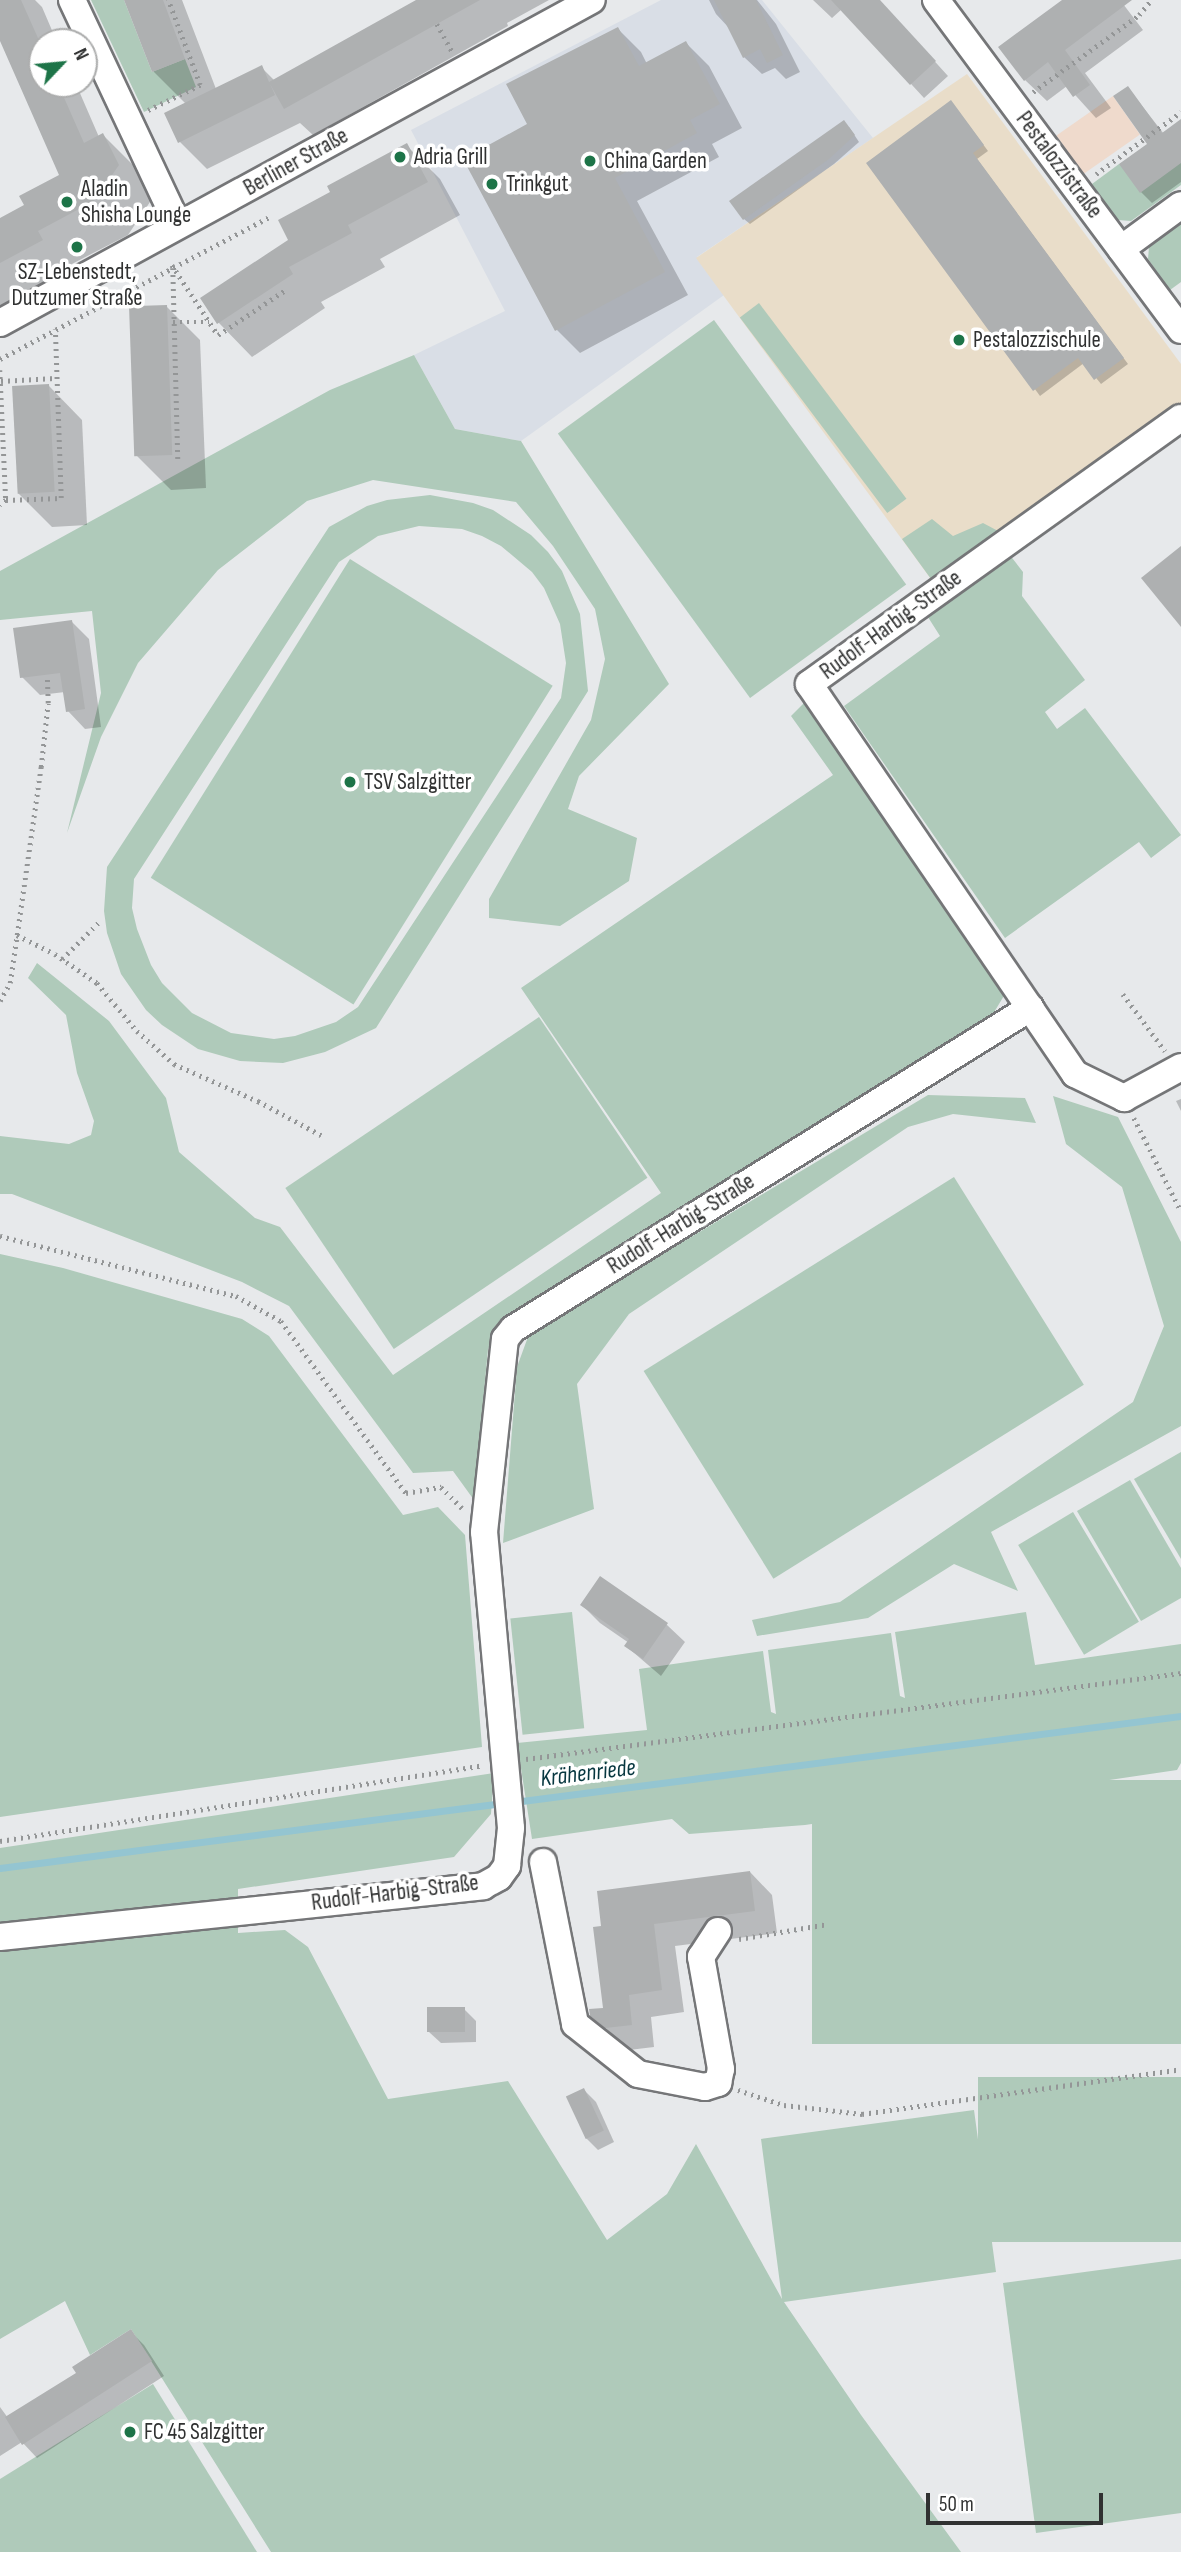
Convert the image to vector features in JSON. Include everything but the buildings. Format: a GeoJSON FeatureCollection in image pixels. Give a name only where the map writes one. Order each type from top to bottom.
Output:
{"type":"FeatureCollection","features":[{"type":"Feature","properties":{"kind":"street"},"geometry":{"type":"LineString","coordinates":[[72,0],[178,225]]}},
{"type":"Feature","properties":{"kind":"street","name":"Berliner Straße"},"geometry":{"type":"LineString","coordinates":[[0,323],[592,0]]}},
{"type":"Feature","properties":{"kind":"street","name":"Pestalozzistraße"},"geometry":{"type":"LineString","coordinates":[[936,0],[1181,330]]}},
{"type":"Feature","properties":{"kind":"street"},"geometry":{"type":"LineString","coordinates":[[1121,249],[1181,205]]}},
{"type":"Feature","properties":{"kind":"street","name":"Rudolf-Harbig-Straße"},"geometry":{"type":"LineString","coordinates":[[0,1937],[483,1886],[499,1877],[507,1866],[511,1828],[484,1532],[505,1339],[513,1329],[1030,1008],[809,684],[1181,418]]}},
{"type":"Feature","properties":{"kind":"street"},"geometry":{"type":"LineString","coordinates":[[1030,1008],[1075,1074],[1124,1098],[1180,1068]]}},
{"type":"Feature","properties":{"kind":"street"},"geometry":{"type":"LineString","coordinates":[[543,1862],[575,2024],[638,2074],[705,2087],[718,2083],[721,2069],[701,1957],[713,1938]]}},
{"type":"Feature","properties":{"kind":"path"},"geometry":{"type":"LineString","coordinates":[[144,112],[200,85],[167,0]]}},
{"type":"Feature","properties":{"kind":"path"},"geometry":{"type":"LineString","coordinates":[[1027,96],[1139,15],[1151,0]]}},
{"type":"Feature","properties":{"kind":"path"},"geometry":{"type":"LineString","coordinates":[[1088,179],[1181,112]]}},
{"type":"Feature","properties":{"kind":"path"},"geometry":{"type":"LineString","coordinates":[[0,359],[268,217]]}},
{"type":"Feature","properties":{"kind":"path"},"geometry":{"type":"LineString","coordinates":[[173,267],[178,461]]}},
{"type":"Feature","properties":{"kind":"path"},"geometry":{"type":"LineString","coordinates":[[173,267],[218,335],[287,289]]}},
{"type":"Feature","properties":{"kind":"path"},"geometry":{"type":"LineString","coordinates":[[173,322],[209,322]]}},
{"type":"Feature","properties":{"kind":"path"},"geometry":{"type":"LineString","coordinates":[[0,505],[6,500],[61,498],[55,330]]}},
{"type":"Feature","properties":{"kind":"path"},"geometry":{"type":"LineString","coordinates":[[0,370],[6,500]]}},
{"type":"Feature","properties":{"kind":"path"},"geometry":{"type":"LineString","coordinates":[[1,381],[55,378]]}},
{"type":"Feature","properties":{"kind":"path"},"geometry":{"type":"LineString","coordinates":[[0,1001],[10,983],[17,935],[41,767],[47,676]]}},
{"type":"Feature","properties":{"kind":"path"},"geometry":{"type":"LineString","coordinates":[[62,959],[100,921]]}},
{"type":"Feature","properties":{"kind":"path"},"geometry":{"type":"LineString","coordinates":[[17,935],[62,959],[97,983],[137,1031],[174,1064],[258,1101],[321,1135]]}},
{"type":"Feature","properties":{"kind":"path"},"geometry":{"type":"LineString","coordinates":[[1123,994],[1180,1068]]}},
{"type":"Feature","properties":{"kind":"path"},"geometry":{"type":"LineString","coordinates":[[1124,1098],[1181,1211]]}},
{"type":"Feature","properties":{"kind":"path"},"geometry":{"type":"LineString","coordinates":[[0,1236],[236,1296],[281,1321],[407,1493],[442,1487],[484,1532]]}},
{"type":"Feature","properties":{"kind":"path"},"geometry":{"type":"LineString","coordinates":[[0,1841],[507,1773],[1181,1673]]}},
{"type":"Feature","properties":{"kind":"path"},"geometry":{"type":"LineString","coordinates":[[713,1938],[828,1924]]}},
{"type":"Feature","properties":{"kind":"path"},"geometry":{"type":"LineString","coordinates":[[718,2083],[784,2105],[862,2114],[1181,2069]]}},
{"type":"Feature","properties":{"kind":"shaded area"},"geometry":{"type":"Polygon","coordinates":[[[661,0],[762,0],[873,138],[697,257],[724,295],[521,441],[455,429],[414,355],[505,311],[411,130],[661,0]]]}},
{"type":"Feature","properties":{"kind":"shaded area","name":"Pestalozzischule"},"geometry":{"type":"Polygon","coordinates":[[[967,74],[1181,364],[1181,418],[939,590],[696,258],[967,74]]]}},
{"type":"Feature","properties":{"kind":"shaded area"},"geometry":{"type":"Polygon","coordinates":[[[1113,96],[1140,135],[1083,174],[1056,136],[1113,96]]]}},
{"type":"Feature","properties":{"kind":"green space"},"geometry":{"type":"Polygon","coordinates":[[[91,0],[124,0],[152,72],[185,59],[196,87],[144,112],[91,0]]]}},
{"type":"Feature","properties":{"kind":"green space"},"geometry":{"type":"Polygon","coordinates":[[[1181,163],[1181,185],[1131,221],[1118,220],[1092,184],[1119,164],[1181,163]]]}},
{"type":"Feature","properties":{"kind":"green space"},"geometry":{"type":"Polygon","coordinates":[[[1181,223],[1181,282],[1170,290],[1148,259],[1149,247],[1181,223]]]}},
{"type":"Feature","properties":{"kind":"green space"},"geometry":{"type":"Polygon","coordinates":[[[759,303],[906,499],[887,513],[740,317],[759,303]]]}},
{"type":"Feature","properties":{"kind":"green space"},"geometry":{"type":"Polygon","coordinates":[[[714,320],[906,585],[750,698],[558,433],[714,320]]]}},
{"type":"Feature","properties":{"kind":"green space"},"geometry":{"type":"Polygon","coordinates":[[[414,355],[455,429],[521,441],[669,684],[579,776],[568,809],[637,838],[629,881],[560,926],[489,918],[489,899],[591,720],[605,659],[595,609],[553,546],[516,502],[373,480],[307,501],[218,570],[138,663],[101,737],[67,833],[101,693],[92,611],[0,620],[0,571],[330,390],[414,355]]]}},
{"type":"Feature","properties":{"kind":"green space"},"geometry":{"type":"Polygon","coordinates":[[[430,495],[473,503],[493,510],[531,535],[562,571],[580,614],[588,691],[376,1028],[325,1052],[283,1063],[240,1061],[198,1049],[162,1025],[146,1010],[121,974],[107,933],[104,911],[107,867],[329,527],[367,506],[387,500],[430,495]],[[419,526],[378,536],[339,562],[134,879],[132,908],[137,929],[151,965],[162,983],[192,1013],[231,1033],[274,1039],[295,1036],[336,1022],[358,1007],[561,698],[566,663],[560,624],[544,588],[532,572],[501,546],[462,529],[419,526]]]}},
{"type":"Feature","properties":{"kind":"green space"},"geometry":{"type":"Polygon","coordinates":[[[932,519],[953,536],[983,523],[1000,532],[931,579],[902,539],[932,519]]]}},
{"type":"Feature","properties":{"kind":"green space"},"geometry":{"type":"Polygon","coordinates":[[[1009,554],[1023,572],[1022,596],[1085,680],[1045,712],[1057,729],[1085,708],[1181,835],[1151,858],[1139,842],[1005,938],[844,706],[940,636],[926,614],[1009,554]]]}},
{"type":"Feature","properties":{"kind":"green space","name":"TSV Salzgitter"},"geometry":{"type":"Polygon","coordinates":[[[350,559],[553,686],[353,1005],[151,878],[350,559]]]}},
{"type":"Feature","properties":{"kind":"green space"},"geometry":{"type":"Polygon","coordinates":[[[808,699],[1008,989],[993,1014],[504,1320],[488,1349],[474,1500],[453,1471],[413,1473],[289,1306],[242,1282],[12,1194],[0,1194],[0,1136],[69,1144],[91,1135],[94,1121],[77,1073],[66,1015],[28,978],[37,963],[109,1021],[166,1098],[179,1152],[255,1218],[280,1227],[393,1375],[661,1193],[521,988],[833,775],[791,716],[808,699]]]}},
{"type":"Feature","properties":{"kind":"green space"},"geometry":{"type":"Polygon","coordinates":[[[539,1017],[647,1178],[394,1349],[285,1188],[539,1017]]]}},
{"type":"Feature","properties":{"kind":"green space"},"geometry":{"type":"Polygon","coordinates":[[[928,1095],[1025,1098],[1036,1123],[953,1114],[908,1127],[629,1314],[577,1384],[594,1509],[503,1543],[517,1367],[529,1334],[928,1095]]]}},
{"type":"Feature","properties":{"kind":"green space"},"geometry":{"type":"Polygon","coordinates":[[[1053,1096],[1118,1117],[1181,1242],[1181,1426],[991,1532],[1018,1591],[954,1564],[868,1618],[757,1636],[752,1620],[840,1602],[1133,1402],[1164,1326],[1122,1187],[1066,1144],[1053,1096]]]}},
{"type":"Feature","properties":{"kind":"green space"},"geometry":{"type":"Polygon","coordinates":[[[954,1177],[1084,1385],[773,1579],[644,1371],[954,1177]]]}},
{"type":"Feature","properties":{"kind":"green space"},"geometry":{"type":"Polygon","coordinates":[[[0,1254],[63,1268],[242,1319],[269,1336],[403,1515],[438,1507],[465,1535],[482,1747],[0,1817],[0,1254]]]}},
{"type":"Feature","properties":{"kind":"green space"},"geometry":{"type":"Polygon","coordinates":[[[1181,1452],[1181,1559],[1134,1479],[1181,1452]]]}},
{"type":"Feature","properties":{"kind":"green space"},"geometry":{"type":"Polygon","coordinates":[[[1130,1480],[1181,1568],[1181,1598],[1141,1621],[1077,1511],[1130,1480]]]}},
{"type":"Feature","properties":{"kind":"green space"},"geometry":{"type":"Polygon","coordinates":[[[1073,1512],[1139,1622],[1084,1655],[1018,1545],[1073,1512]]]}},
{"type":"Feature","properties":{"kind":"green space"},"geometry":{"type":"Polygon","coordinates":[[[572,1612],[584,1728],[523,1735],[510,1618],[572,1612]]]}},
{"type":"Feature","properties":{"kind":"green space"},"geometry":{"type":"Polygon","coordinates":[[[1026,1612],[1035,1665],[1181,1644],[1181,1763],[1177,1770],[805,1825],[689,1834],[672,1819],[532,1839],[517,1743],[647,1730],[639,1669],[763,1651],[771,1712],[776,1714],[768,1650],[891,1633],[900,1696],[905,1698],[895,1632],[1026,1612]]]}},
{"type":"Feature","properties":{"kind":"green space"},"geometry":{"type":"Polygon","coordinates":[[[494,1773],[491,1814],[454,1857],[238,1889],[238,1933],[285,1930],[308,1947],[388,2099],[508,2081],[607,2240],[667,2194],[696,2144],[782,2299],[761,2139],[974,2110],[996,2272],[784,2302],[861,2415],[961,2552],[271,2552],[131,2329],[90,2355],[65,2301],[0,2339],[0,1848],[494,1773]]]}},
{"type":"Feature","properties":{"kind":"green space"},"geometry":{"type":"Polygon","coordinates":[[[812,1780],[1181,1780],[1181,2044],[812,2044],[812,1780]]]}},
{"type":"Feature","properties":{"kind":"green space"},"geometry":{"type":"Polygon","coordinates":[[[978,2077],[1181,2077],[1181,2242],[978,2242],[978,2077]]]}},
{"type":"Feature","properties":{"kind":"green space"},"geometry":{"type":"Polygon","coordinates":[[[1181,2259],[1181,2513],[1036,2533],[1003,2283],[1181,2259]]]}},
{"type":"Feature","properties":{"kind":"green space","name":"FC 45 Salzgitter"},"geometry":{"type":"Polygon","coordinates":[[[153,2384],[257,2552],[0,2552],[0,2479],[153,2384]]]}},
{"type":"Feature","properties":{"kind":"waterway","name":"Krähenriede"},"geometry":{"type":"LineString","coordinates":[[514,1802],[1181,1716]]}},
{"type":"Feature","properties":{"kind":"waterway","name":"Krähenriede"},"geometry":{"type":"LineString","coordinates":[[0,1868],[503,1803]]}},
{"type":"Feature","properties":{"kind":"place","name":"Adria Grill"},"geometry":{"type":"Point","coordinates":[400,157]}},
{"type":"Feature","properties":{"kind":"place","name":"China Garden"},"geometry":{"type":"Point","coordinates":[590,161]}},
{"type":"Feature","properties":{"kind":"place","name":"Trinkgut"},"geometry":{"type":"Point","coordinates":[492,184]}},
{"type":"Feature","properties":{"kind":"place","name":"Aladin Shisha Lounge"},"geometry":{"type":"Point","coordinates":[67,202]}},
{"type":"Feature","properties":{"kind":"place","name":"SZ-Lebenstedt, Dutzumer Straße"},"geometry":{"type":"Point","coordinates":[77,247]}},
{"type":"Feature","properties":{"kind":"place","name":"Pestalozzischule"},"geometry":{"type":"Point","coordinates":[959,340]}},
{"type":"Feature","properties":{"kind":"place","name":"TSV Salzgitter"},"geometry":{"type":"Point","coordinates":[350,782]}},
{"type":"Feature","properties":{"kind":"place","name":"FC 45 Salzgitter"},"geometry":{"type":"Point","coordinates":[130,2432]}}]}
